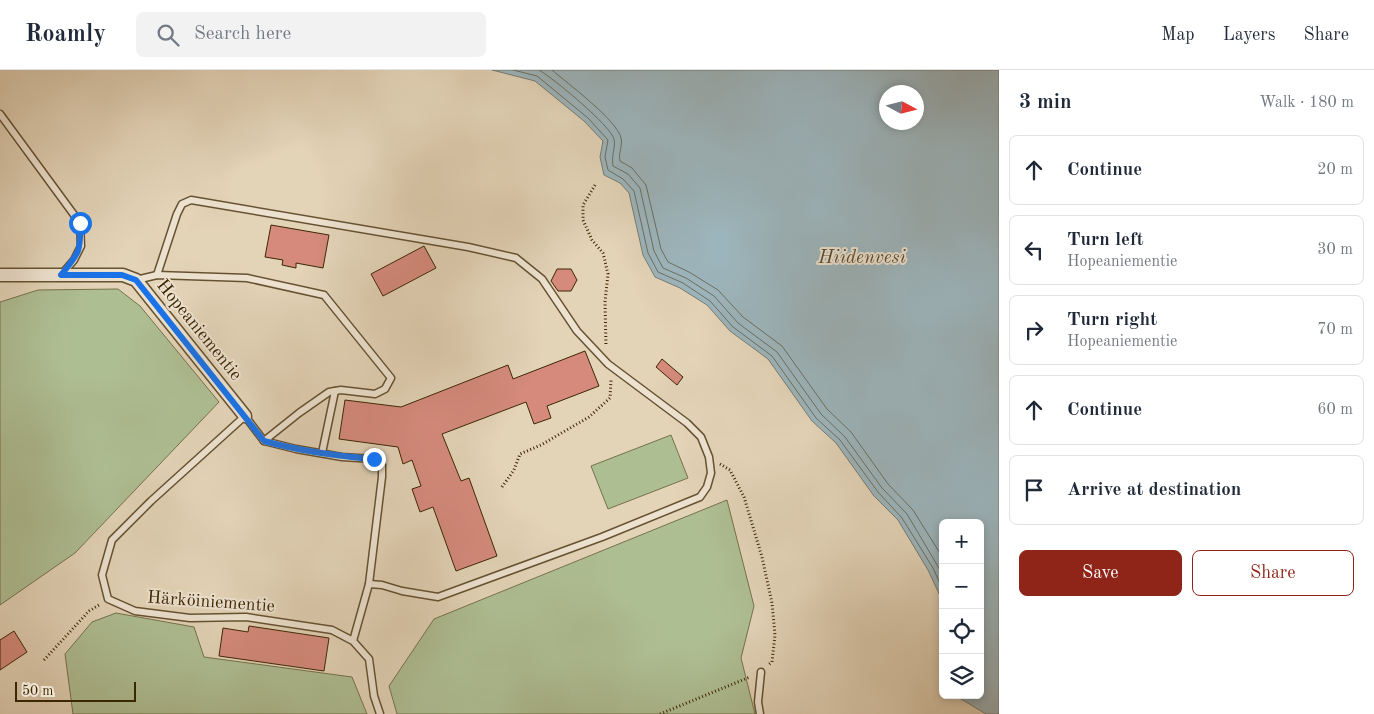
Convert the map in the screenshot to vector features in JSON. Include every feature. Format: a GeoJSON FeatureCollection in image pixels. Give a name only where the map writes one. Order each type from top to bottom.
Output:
{"type":"FeatureCollection","features":[{"type":"Feature","properties":{"kind":"street","name":"Hopeaniementie"},"geometry":{"type":"LineString","coordinates":[[0,275],[122,275],[136,280],[245,416]]}},
{"type":"Feature","properties":{"kind":"lane"},"geometry":{"type":"LineString","coordinates":[[0,114],[80,223],[81,246],[74,260],[61,275]]}},
{"type":"Feature","properties":{"kind":"lane"},"geometry":{"type":"LineString","coordinates":[[157,276],[177,214],[182,204],[191,200],[468,247],[516,258],[542,279],[577,331],[608,364],[687,424],[701,438],[711,473],[707,487],[700,497],[602,537],[438,597],[370,584]]}},
{"type":"Feature","properties":{"kind":"lane"},"geometry":{"type":"LineString","coordinates":[[136,280],[157,276],[247,278],[324,294],[391,378],[386,389],[375,394],[341,390],[329,392],[306,407],[264,441]]}},
{"type":"Feature","properties":{"kind":"lane"},"geometry":{"type":"LineString","coordinates":[[322,453],[335,391]]}},
{"type":"Feature","properties":{"kind":"lane"},"geometry":{"type":"LineString","coordinates":[[108,599],[102,575],[112,540],[151,501],[245,416],[264,441],[296,449],[374,459],[382,465],[370,584],[353,641]]}},
{"type":"Feature","properties":{"kind":"lane","name":"Härköiniementie"},"geometry":{"type":"LineString","coordinates":[[108,599],[135,612],[190,618],[246,617],[332,630],[353,641],[369,659],[374,696],[380,714]]}},
{"type":"Feature","properties":{"kind":"lane"},"geometry":{"type":"LineString","coordinates":[[760,714],[758,702],[761,672]]}},
{"type":"Feature","properties":{"kind":"path"},"geometry":{"type":"LineString","coordinates":[[660,714],[761,672],[772,662],[775,635],[772,603],[762,557],[744,497],[730,470],[720,464],[709,464]]}},
{"type":"Feature","properties":{"kind":"path"},"geometry":{"type":"LineString","coordinates":[[44,660],[89,610],[108,599]]}},
{"type":"Feature","properties":{"kind":"green space"},"geometry":{"type":"Polygon","coordinates":[[[118,289],[140,306],[219,402],[75,553],[0,605],[0,302],[38,290],[118,289]]]}},
{"type":"Feature","properties":{"kind":"green space"},"geometry":{"type":"Polygon","coordinates":[[[671,435],[688,478],[608,509],[591,466],[671,435]]]}},
{"type":"Feature","properties":{"kind":"green space"},"geometry":{"type":"Polygon","coordinates":[[[727,500],[754,606],[741,658],[755,714],[397,714],[389,686],[434,619],[727,500]]]}},
{"type":"Feature","properties":{"kind":"green space"},"geometry":{"type":"Polygon","coordinates":[[[116,613],[194,627],[204,657],[352,677],[367,714],[73,714],[65,654],[92,622],[116,613]]]}},
{"type":"Feature","properties":{"kind":"water","name":"Hiidenvesi"},"geometry":{"type":"Polygon","coordinates":[[[492,70],[999,70],[999,714],[986,714],[961,699],[984,699],[984,519],[939,519],[939,593],[928,570],[898,520],[874,496],[836,443],[812,421],[768,359],[730,331],[707,305],[680,288],[655,277],[643,255],[629,193],[620,183],[604,175],[600,157],[603,141],[584,121],[535,81],[492,70]]]}},
{"type":"Feature","properties":{"kind":"building"},"geometry":{"type":"Polygon","coordinates":[[[271,225],[329,235],[323,268],[296,263],[296,268],[282,265],[283,260],[265,257],[271,225]]]}},
{"type":"Feature","properties":{"kind":"building"},"geometry":{"type":"Polygon","coordinates":[[[424,246],[436,268],[383,296],[371,274],[424,246]]]}},
{"type":"Feature","properties":{"kind":"building"},"geometry":{"type":"Polygon","coordinates":[[[557,269],[571,269],[577,280],[571,291],[558,291],[551,281],[557,269]]]}},
{"type":"Feature","properties":{"kind":"building"},"geometry":{"type":"Polygon","coordinates":[[[585,351],[599,386],[547,406],[551,418],[534,424],[526,402],[442,434],[461,481],[469,478],[497,556],[456,571],[433,507],[420,512],[412,489],[421,486],[412,460],[403,464],[398,447],[339,439],[345,400],[401,407],[508,365],[513,379],[585,351]]]}},
{"type":"Feature","properties":{"kind":"building"},"geometry":{"type":"Polygon","coordinates":[[[662,359],[683,377],[677,385],[656,367],[662,359]]]}},
{"type":"Feature","properties":{"kind":"building"},"geometry":{"type":"Polygon","coordinates":[[[249,626],[329,638],[324,671],[219,656],[223,628],[248,632],[249,626]]]}},
{"type":"Feature","properties":{"kind":"building"},"geometry":{"type":"Polygon","coordinates":[[[14,631],[27,652],[0,670],[0,640],[14,631]]]}},
{"type":"Feature","properties":{"kind":"route"},"geometry":{"type":"LineString","coordinates":[[80,223],[81,246],[74,260],[61,275],[122,275],[136,280],[264,441],[296,449],[374,459]]}}]}
